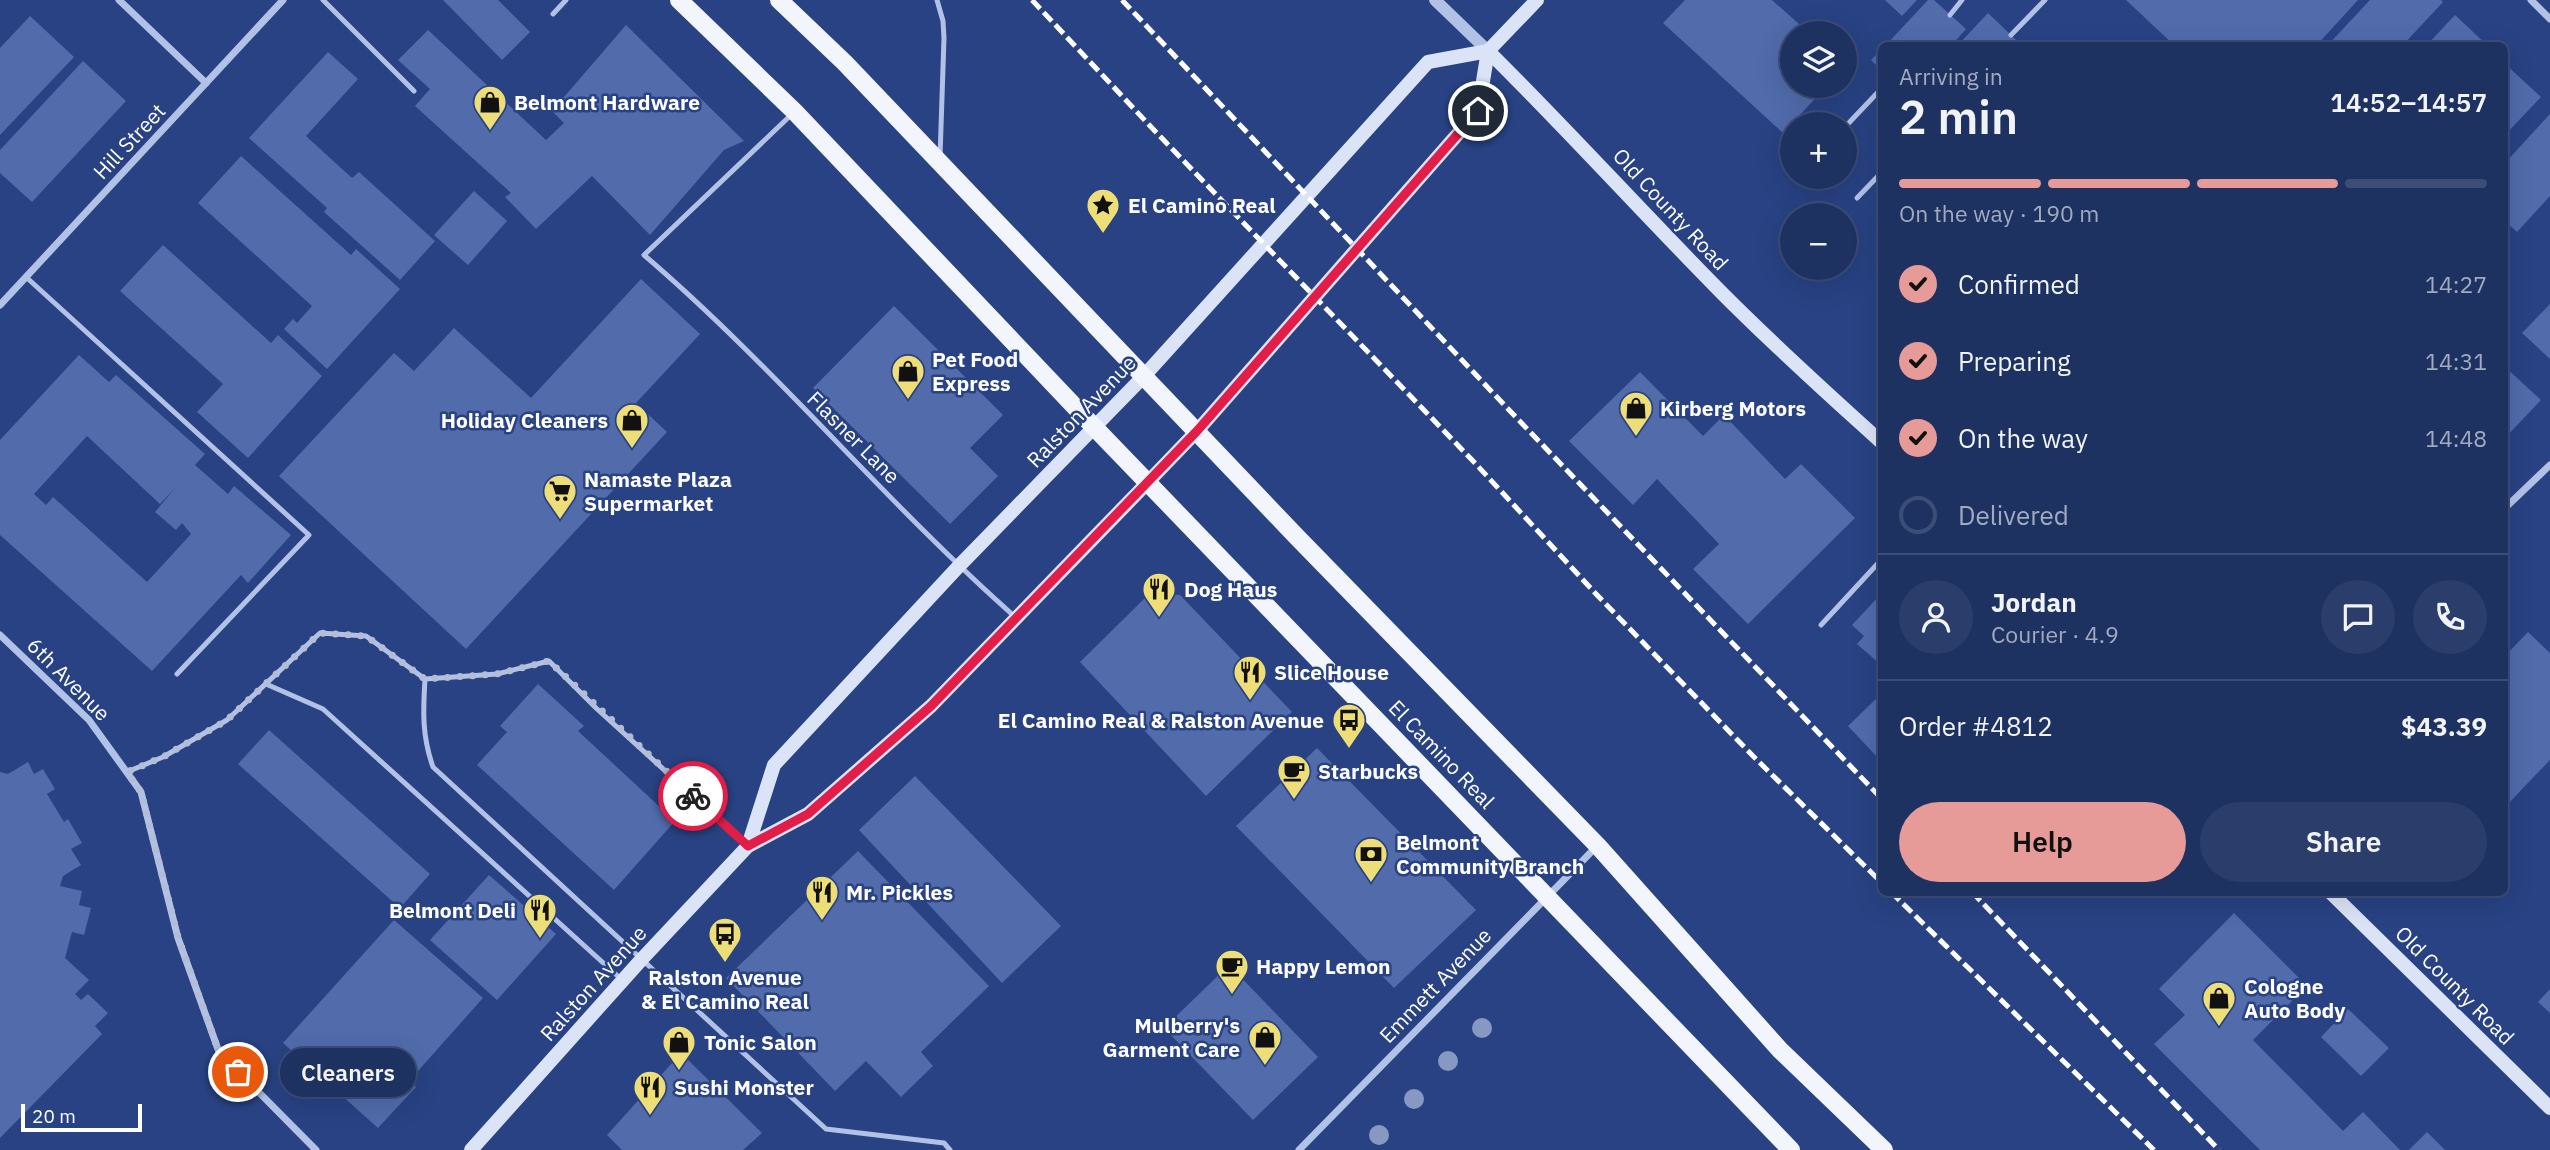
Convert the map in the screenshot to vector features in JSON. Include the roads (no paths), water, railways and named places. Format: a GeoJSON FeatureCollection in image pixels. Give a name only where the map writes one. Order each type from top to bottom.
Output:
{"type":"FeatureCollection","features":[{"type":"Feature","properties":{"kind":"main road","name":"El Camino Real"},"geometry":{"type":"LineString","coordinates":[[679,0],[794,112],[1791,1150]]}},
{"type":"Feature","properties":{"kind":"main road"},"geometry":{"type":"LineString","coordinates":[[779,0],[845,63],[1295,535],[1598,846],[1780,1050],[1884,1150]]}},
{"type":"Feature","properties":{"kind":"main road"},"geometry":{"type":"LineString","coordinates":[[1488,51],[1536,0]]}},
{"type":"Feature","properties":{"kind":"main road","name":"Ralston Avenue"},"geometry":{"type":"LineString","coordinates":[[471,1150],[641,960],[748,846],[808,814],[931,706],[1197,431],[1478,111],[1488,51],[1428,62],[1144,376],[958,567],[774,765],[748,846]]}},
{"type":"Feature","properties":{"kind":"main road","name":"Old County Road"},"geometry":{"type":"LineString","coordinates":[[1488,51],[1556,118],[1717,289],[1878,439]]}},
{"type":"Feature","properties":{"kind":"main road","name":"Old County Road"},"geometry":{"type":"LineString","coordinates":[[2334,896],[2550,1108]]}},
{"type":"Feature","properties":{"kind":"street"},"geometry":{"type":"LineString","coordinates":[[119,0],[206,83]]}},
{"type":"Feature","properties":{"kind":"street","name":"Hill Street"},"geometry":{"type":"LineString","coordinates":[[0,305],[283,0]]}},
{"type":"Feature","properties":{"kind":"street","name":"Old County Road"},"geometry":{"type":"LineString","coordinates":[[1435,0],[1488,51]]}},
{"type":"Feature","properties":{"kind":"street"},"geometry":{"type":"LineString","coordinates":[[2530,0],[2550,19]]}},
{"type":"Feature","properties":{"kind":"street"},"geometry":{"type":"LineString","coordinates":[[2508,505],[2550,465]]}},
{"type":"Feature","properties":{"kind":"street","name":"6th Avenue"},"geometry":{"type":"LineString","coordinates":[[0,635],[89,720],[141,792],[178,937],[219,1052],[316,1150]]}},
{"type":"Feature","properties":{"kind":"street","name":"Emmett Avenue"},"geometry":{"type":"LineString","coordinates":[[1299,1150],[1598,846]]}},
{"type":"Feature","properties":{"kind":"lane"},"geometry":{"type":"LineString","coordinates":[[323,0],[414,91]]}},
{"type":"Feature","properties":{"kind":"lane"},"geometry":{"type":"LineString","coordinates":[[553,14],[566,0]]}},
{"type":"Feature","properties":{"kind":"lane"},"geometry":{"type":"LineString","coordinates":[[937,0],[944,38],[940,164]]}},
{"type":"Feature","properties":{"kind":"lane"},"geometry":{"type":"LineString","coordinates":[[1950,15],[1962,0]]}},
{"type":"Feature","properties":{"kind":"lane"},"geometry":{"type":"LineString","coordinates":[[2011,35],[2045,0]]}},
{"type":"Feature","properties":{"kind":"lane"},"geometry":{"type":"LineString","coordinates":[[1857,114],[1878,92]]}},
{"type":"Feature","properties":{"kind":"lane","name":"Flasner Lane"},"geometry":{"type":"LineString","coordinates":[[794,112],[644,255],[881,486],[958,567],[1015,617]]}},
{"type":"Feature","properties":{"kind":"lane"},"geometry":{"type":"LineString","coordinates":[[1857,198],[1878,176]]}},
{"type":"Feature","properties":{"kind":"lane"},"geometry":{"type":"LineString","coordinates":[[26,277],[309,535],[177,674]]}},
{"type":"Feature","properties":{"kind":"lane"},"geometry":{"type":"LineString","coordinates":[[1821,625],[1878,563]]}},
{"type":"Feature","properties":{"kind":"lane"},"geometry":{"type":"LineString","coordinates":[[127,772],[163,757],[227,720],[320,633],[366,636],[425,679],[497,674],[549,661],[596,708],[748,846]]}},
{"type":"Feature","properties":{"kind":"lane"},"geometry":{"type":"LineString","coordinates":[[425,679],[425,742],[433,767],[827,1129],[944,1143],[950,1150]]}},
{"type":"Feature","properties":{"kind":"lane"},"geometry":{"type":"LineString","coordinates":[[266,684],[323,709],[623,981]]}},
{"type":"Feature","properties":{"kind":"railway"},"geometry":{"type":"LineString","coordinates":[[1032,0],[1474,462],[1597,595],[1753,756],[1878,879]]}},
{"type":"Feature","properties":{"kind":"railway"},"geometry":{"type":"LineString","coordinates":[[1122,0],[1878,795]]}},
{"type":"Feature","properties":{"kind":"railway"},"geometry":{"type":"LineString","coordinates":[[1895,896],[2154,1150]]}},
{"type":"Feature","properties":{"kind":"railway"},"geometry":{"type":"LineString","coordinates":[[1976,896],[2219,1150]]}},
{"type":"Feature","properties":{"kind":"place","name":"Belmont Hardware"},"geometry":{"type":"Point","coordinates":[490,132]}},
{"type":"Feature","properties":{"kind":"place","name":"El Camino Real"},"geometry":{"type":"Point","coordinates":[1103,235]}},
{"type":"Feature","properties":{"kind":"place","name":"Pet Food Express"},"geometry":{"type":"Point","coordinates":[908,401]}},
{"type":"Feature","properties":{"kind":"place","name":"Kirberg Motors"},"geometry":{"type":"Point","coordinates":[1636,438]}},
{"type":"Feature","properties":{"kind":"place","name":"Holiday Cleaners"},"geometry":{"type":"Point","coordinates":[632,450]}},
{"type":"Feature","properties":{"kind":"place","name":"Namaste Plaza Supermarket"},"geometry":{"type":"Point","coordinates":[560,521]}},
{"type":"Feature","properties":{"kind":"place","name":"Dog Haus"},"geometry":{"type":"Point","coordinates":[1159,619]}},
{"type":"Feature","properties":{"kind":"place","name":"Slice House"},"geometry":{"type":"Point","coordinates":[1250,702]}},
{"type":"Feature","properties":{"kind":"place","name":"El Camino Real & Ralston Avenue"},"geometry":{"type":"Point","coordinates":[1349,750]}},
{"type":"Feature","properties":{"kind":"place","name":"Starbucks"},"geometry":{"type":"Point","coordinates":[1294,801]}},
{"type":"Feature","properties":{"kind":"place","name":"Belmont Community Branch"},"geometry":{"type":"Point","coordinates":[1371,884]}},
{"type":"Feature","properties":{"kind":"place","name":"Mr. Pickles"},"geometry":{"type":"Point","coordinates":[822,922]}},
{"type":"Feature","properties":{"kind":"place","name":"Belmont Deli"},"geometry":{"type":"Point","coordinates":[540,940]}},
{"type":"Feature","properties":{"kind":"place","name":"Ralston Avenue & El Camino Real"},"geometry":{"type":"Point","coordinates":[725,964]}},
{"type":"Feature","properties":{"kind":"place","name":"Happy Lemon"},"geometry":{"type":"Point","coordinates":[1232,996]}},
{"type":"Feature","properties":{"kind":"place","name":"Cologne Auto Body"},"geometry":{"type":"Point","coordinates":[2219,1028]}},
{"type":"Feature","properties":{"kind":"place","name":"Mulberry's Garment Care"},"geometry":{"type":"Point","coordinates":[1265,1067]}},
{"type":"Feature","properties":{"kind":"place","name":"Cleaners"},"geometry":{"type":"Point","coordinates":[238,1072]}},
{"type":"Feature","properties":{"kind":"place","name":"Tonic Salon"},"geometry":{"type":"Point","coordinates":[679,1072]}},
{"type":"Feature","properties":{"kind":"place","name":"Sushi Monster"},"geometry":{"type":"Point","coordinates":[650,1117]}}]}
